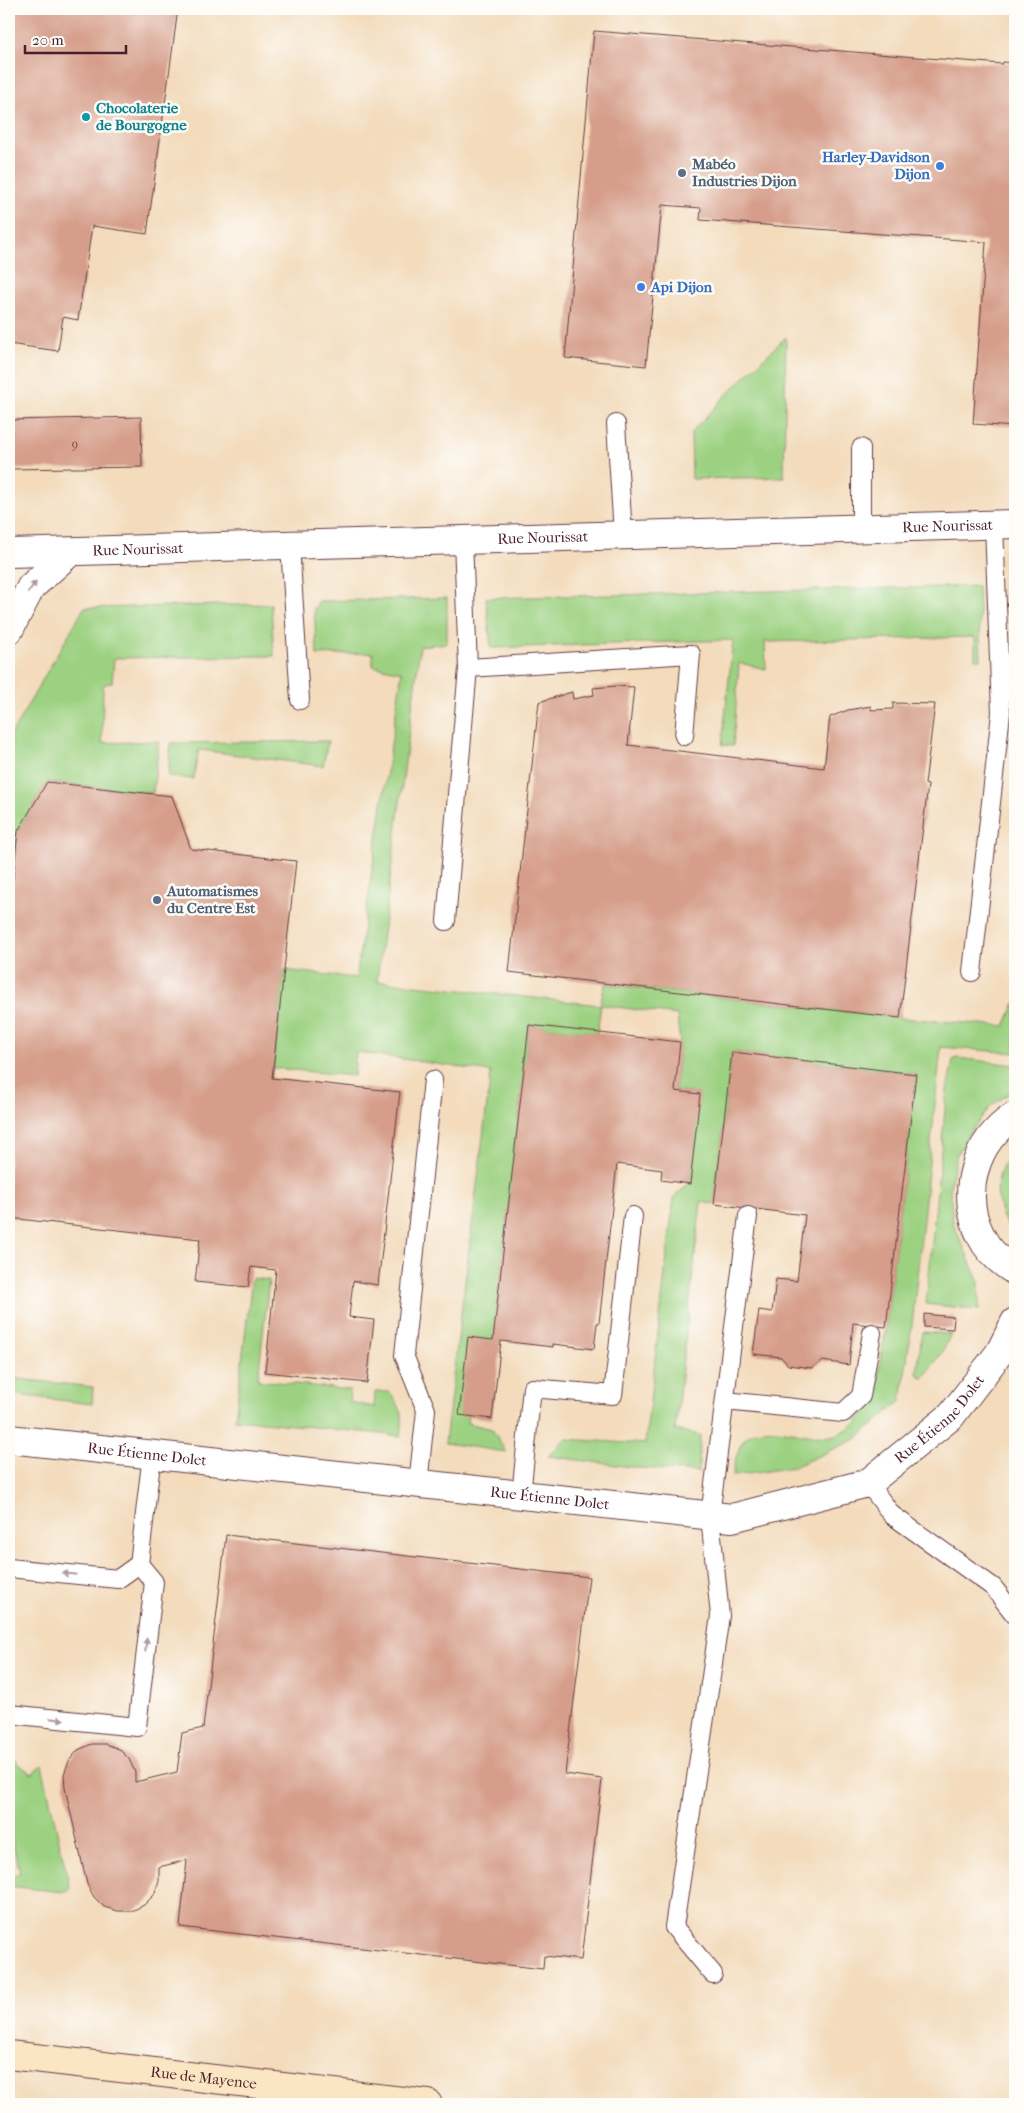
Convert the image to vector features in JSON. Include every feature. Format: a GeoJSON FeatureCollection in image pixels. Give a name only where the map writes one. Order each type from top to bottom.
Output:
{"type":"FeatureCollection","features":[{"type":"Feature","properties":{"kind":"main road","name":"Rue de Mayence"},"geometry":{"type":"LineString","coordinates":[[9,2055],[428,2104]]}},
{"type":"Feature","properties":{"kind":"street","name":"Rue Nourissat"},"geometry":{"type":"LineString","coordinates":[[9,553],[1005,524]]}},
{"type":"Feature","properties":{"kind":"street"},"geometry":{"type":"LineString","coordinates":[[9,630],[31,587],[70,552]]}},
{"type":"Feature","properties":{"kind":"street"},"geometry":{"type":"LineString","coordinates":[[1015,1116],[1003,1124],[983,1148],[972,1177],[971,1207],[981,1237],[1000,1261],[1015,1272]]}},
{"type":"Feature","properties":{"kind":"street","name":"Rue Étienne Dolet"},"geometry":{"type":"LineString","coordinates":[[9,1439],[732,1518],[868,1483],[951,1416],[1000,1352],[1015,1322]]}},
{"type":"Feature","properties":{"kind":"lane"},"geometry":{"type":"LineString","coordinates":[[616,424],[623,535]]}},
{"type":"Feature","properties":{"kind":"lane"},"geometry":{"type":"LineString","coordinates":[[861,448],[861,528]]}},
{"type":"Feature","properties":{"kind":"lane"},"geometry":{"type":"LineString","coordinates":[[972,972],[1002,713],[1005,524]]}},
{"type":"Feature","properties":{"kind":"lane"},"geometry":{"type":"LineString","coordinates":[[446,921],[468,668],[463,540]]}},
{"type":"Feature","properties":{"kind":"lane"},"geometry":{"type":"LineString","coordinates":[[290,545],[300,700]]}},
{"type":"Feature","properties":{"kind":"lane"},"geometry":{"type":"LineString","coordinates":[[468,668],[690,654],[684,736]]}},
{"type":"Feature","properties":{"kind":"lane"},"geometry":{"type":"LineString","coordinates":[[418,1484],[426,1410],[404,1355],[433,1080]]}},
{"type":"Feature","properties":{"kind":"lane"},"geometry":{"type":"LineString","coordinates":[[522,1495],[532,1388],[613,1395],[634,1216]]}},
{"type":"Feature","properties":{"kind":"lane"},"geometry":{"type":"LineString","coordinates":[[713,1974],[674,1927],[720,1616],[710,1516],[748,1216]]}},
{"type":"Feature","properties":{"kind":"lane"},"geometry":{"type":"LineString","coordinates":[[725,1401],[844,1413],[862,1396],[872,1333]]}},
{"type":"Feature","properties":{"kind":"lane"},"geometry":{"type":"LineString","coordinates":[[9,1714],[137,1727],[154,1582],[139,1564],[152,1454]]}},
{"type":"Feature","properties":{"kind":"lane"},"geometry":{"type":"LineString","coordinates":[[868,1483],[892,1515],[993,1587],[1015,1615]]}},
{"type":"Feature","properties":{"kind":"lane"},"geometry":{"type":"LineString","coordinates":[[9,1568],[118,1579],[139,1564]]}},
{"type":"Feature","properties":{"kind":"green space"},"geometry":{"type":"Polygon","coordinates":[[[786,337],[784,477],[692,479],[691,433],[730,391],[786,337]]]}},
{"type":"Feature","properties":{"kind":"green space"},"geometry":{"type":"Polygon","coordinates":[[[978,586],[981,659],[975,659],[975,637],[765,642],[766,669],[739,663],[733,746],[722,745],[733,640],[491,648],[486,598],[978,586]]]}},
{"type":"Feature","properties":{"kind":"green space"},"geometry":{"type":"Polygon","coordinates":[[[447,598],[447,643],[420,646],[377,981],[600,1005],[605,984],[900,1018],[1005,1026],[1015,1003],[1015,1053],[941,1047],[912,1325],[901,1401],[856,1439],[794,1467],[733,1476],[739,1449],[746,1438],[755,1432],[779,1430],[819,1436],[838,1434],[845,1431],[858,1420],[873,1399],[876,1392],[886,1327],[916,1074],[732,1052],[714,1204],[701,1202],[675,1430],[700,1435],[699,1472],[639,1468],[548,1456],[565,1439],[645,1444],[674,1197],[690,1183],[699,1094],[675,1091],[680,1042],[677,1015],[601,1005],[597,1033],[529,1025],[491,1363],[476,1360],[467,1423],[492,1429],[506,1452],[445,1443],[491,1072],[356,1052],[354,1076],[273,1068],[284,970],[356,978],[402,672],[373,666],[373,653],[317,655],[314,609],[319,601],[447,598]]]}},
{"type":"Feature","properties":{"kind":"green space"},"geometry":{"type":"Polygon","coordinates":[[[271,604],[274,656],[114,658],[112,682],[103,685],[102,743],[159,741],[153,793],[47,782],[18,831],[9,914],[9,738],[84,608],[271,604]]]}},
{"type":"Feature","properties":{"kind":"green space"},"geometry":{"type":"Polygon","coordinates":[[[328,741],[323,766],[199,750],[193,779],[168,776],[171,743],[328,741]]]}},
{"type":"Feature","properties":{"kind":"green space"},"geometry":{"type":"Polygon","coordinates":[[[957,1058],[1015,1065],[1015,1089],[991,1106],[967,1136],[956,1157],[950,1187],[953,1223],[979,1283],[979,1310],[926,1304],[947,1090],[953,1060],[957,1058]]]}},
{"type":"Feature","properties":{"kind":"green space"},"geometry":{"type":"Polygon","coordinates":[[[1015,1148],[1015,1238],[1002,1216],[997,1193],[1001,1170],[1015,1148]]]}},
{"type":"Feature","properties":{"kind":"green space"},"geometry":{"type":"Polygon","coordinates":[[[252,1278],[269,1280],[258,1380],[350,1390],[349,1402],[374,1407],[375,1392],[390,1392],[401,1412],[401,1436],[235,1419],[252,1278]]]}},
{"type":"Feature","properties":{"kind":"green space"},"geometry":{"type":"Polygon","coordinates":[[[922,1332],[951,1334],[942,1353],[923,1378],[917,1373],[922,1332]]]}},
{"type":"Feature","properties":{"kind":"green space"},"geometry":{"type":"Polygon","coordinates":[[[9,1378],[93,1387],[92,1404],[9,1394],[9,1378]]]}},
{"type":"Feature","properties":{"kind":"green space"},"geometry":{"type":"Polygon","coordinates":[[[9,1750],[18,1764],[32,1774],[42,1765],[70,1889],[63,1892],[9,1886],[9,1877],[20,1873],[9,1827],[9,1750]]]}},
{"type":"Feature","properties":{"kind":"building","name":"Chocolaterie de Bourgogne"},"geometry":{"type":"Polygon","coordinates":[[[9,9],[178,9],[147,234],[92,226],[78,320],[63,317],[58,351],[9,344],[9,9]]]}},
{"type":"Feature","properties":{"kind":"building"},"geometry":{"type":"Polygon","coordinates":[[[594,31],[1002,64],[1003,62],[1015,63],[1015,427],[973,424],[986,242],[700,220],[701,208],[662,205],[646,366],[565,358],[594,31]]]}},
{"type":"Feature","properties":{"kind":"building"},"geometry":{"type":"Polygon","coordinates":[[[141,417],[142,467],[9,469],[9,420],[141,417]]]}},
{"type":"Feature","properties":{"kind":"building"},"geometry":{"type":"Polygon","coordinates":[[[634,687],[628,745],[824,768],[830,717],[848,710],[871,706],[871,710],[893,709],[893,703],[935,704],[925,784],[928,785],[900,1018],[509,972],[539,702],[572,692],[573,699],[594,695],[593,688],[634,687]]]}},
{"type":"Feature","properties":{"kind":"building"},"geometry":{"type":"Polygon","coordinates":[[[47,782],[172,796],[191,849],[296,861],[272,1078],[400,1092],[378,1285],[353,1281],[349,1317],[374,1320],[367,1383],[265,1372],[276,1270],[251,1267],[248,1287],[195,1282],[200,1239],[9,1218],[9,915],[18,831],[47,782]]]}},
{"type":"Feature","properties":{"kind":"building"},"geometry":{"type":"Polygon","coordinates":[[[529,1025],[680,1042],[675,1091],[700,1094],[690,1184],[661,1180],[662,1170],[617,1164],[599,1323],[597,1323],[594,1349],[553,1344],[553,1347],[501,1341],[492,1419],[459,1415],[468,1337],[493,1340],[529,1025]]]}},
{"type":"Feature","properties":{"kind":"building"},"geometry":{"type":"Polygon","coordinates":[[[732,1052],[916,1074],[886,1327],[853,1323],[849,1365],[822,1361],[812,1368],[788,1365],[781,1357],[753,1354],[759,1310],[772,1312],[776,1279],[797,1281],[805,1215],[714,1204],[732,1052]]]}},
{"type":"Feature","properties":{"kind":"building"},"geometry":{"type":"Polygon","coordinates":[[[924,1314],[954,1317],[953,1329],[924,1327],[924,1314]]]}},
{"type":"Feature","properties":{"kind":"building"},"geometry":{"type":"Polygon","coordinates":[[[226,1535],[589,1577],[565,1774],[602,1779],[581,1960],[544,1956],[543,1969],[180,1927],[187,1860],[159,1867],[159,1881],[154,1895],[144,1905],[132,1911],[118,1911],[104,1907],[94,1897],[87,1884],[65,1788],[64,1774],[69,1761],[78,1750],[92,1744],[106,1744],[119,1749],[129,1759],[135,1772],[135,1782],[177,1772],[182,1733],[203,1728],[226,1535]]]}},
{"type":"Feature","properties":{"kind":"place","name":"Chocolaterie de Bourgogne"},"geometry":{"type":"Point","coordinates":[86,117]}},
{"type":"Feature","properties":{"kind":"place","name":"Harley-Davidson Dijon"},"geometry":{"type":"Point","coordinates":[940,166]}},
{"type":"Feature","properties":{"kind":"place","name":"Mabéo Industries Dijon"},"geometry":{"type":"Point","coordinates":[682,173]}},
{"type":"Feature","properties":{"kind":"place","name":"Api Dijon"},"geometry":{"type":"Point","coordinates":[641,287]}},
{"type":"Feature","properties":{"kind":"place","name":"Automatismes du Centre Est"},"geometry":{"type":"Point","coordinates":[157,900]}}]}
